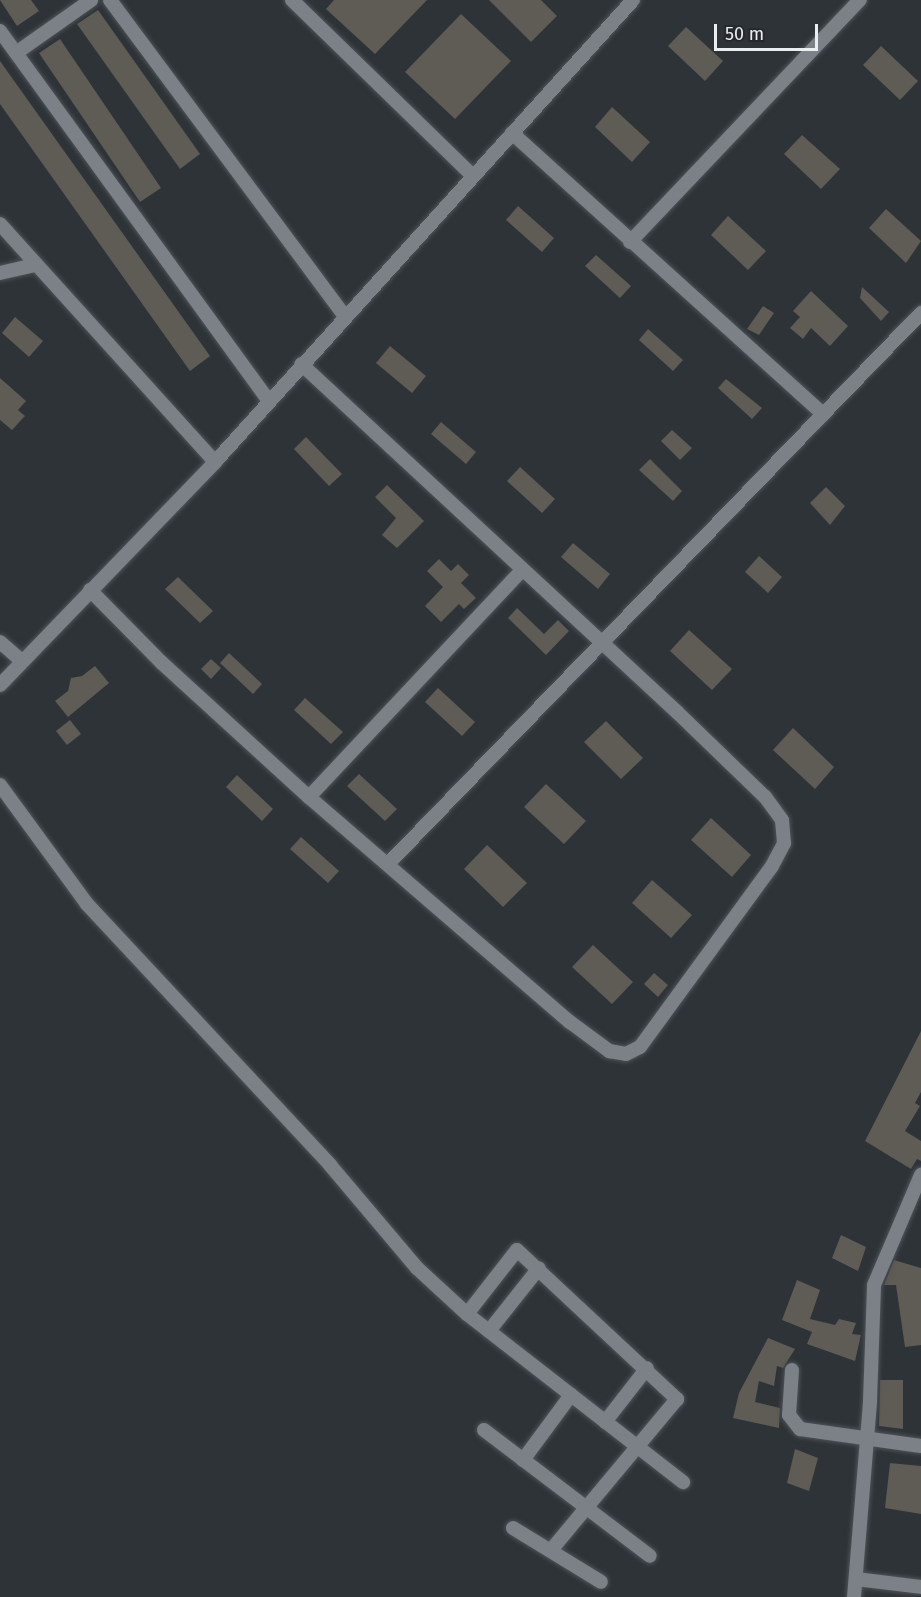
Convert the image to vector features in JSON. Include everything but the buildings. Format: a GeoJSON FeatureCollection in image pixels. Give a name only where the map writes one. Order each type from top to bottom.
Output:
{"type":"FeatureCollection","features":[{"type":"Feature","properties":{"kind":"street"},"geometry":{"type":"LineString","coordinates":[[16,53],[90,0]]}},
{"type":"Feature","properties":{"kind":"street"},"geometry":{"type":"LineString","coordinates":[[110,0],[345,317]]}},
{"type":"Feature","properties":{"kind":"street"},"geometry":{"type":"LineString","coordinates":[[292,0],[473,176]]}},
{"type":"Feature","properties":{"kind":"street"},"geometry":{"type":"LineString","coordinates":[[0,685],[215,462],[301,364],[633,0]]}},
{"type":"Feature","properties":{"kind":"street"},"geometry":{"type":"LineString","coordinates":[[630,242],[860,0]]}},
{"type":"Feature","properties":{"kind":"street"},"geometry":{"type":"LineString","coordinates":[[0,31],[269,401]]}},
{"type":"Feature","properties":{"kind":"street"},"geometry":{"type":"LineString","coordinates":[[512,133],[822,413]]}},
{"type":"Feature","properties":{"kind":"street"},"geometry":{"type":"LineString","coordinates":[[0,224],[35,266],[215,462]]}},
{"type":"Feature","properties":{"kind":"street"},"geometry":{"type":"LineString","coordinates":[[0,273],[35,266]]}},
{"type":"Feature","properties":{"kind":"street"},"geometry":{"type":"LineString","coordinates":[[388,864],[921,313]]}},
{"type":"Feature","properties":{"kind":"street"},"geometry":{"type":"LineString","coordinates":[[90,590],[162,663],[309,797],[609,1051],[626,1054],[640,1047],[784,843],[782,820],[765,797],[301,364]]}},
{"type":"Feature","properties":{"kind":"street"},"geometry":{"type":"LineString","coordinates":[[309,797],[522,570]]}},
{"type":"Feature","properties":{"kind":"street"},"geometry":{"type":"LineString","coordinates":[[0,642],[22,661]]}},
{"type":"Feature","properties":{"kind":"street"},"geometry":{"type":"LineString","coordinates":[[0,785],[103,922],[330,1165],[417,1268],[467,1314],[683,1482]]}},
{"type":"Feature","properties":{"kind":"street"},"geometry":{"type":"LineString","coordinates":[[854,1597],[868,1438],[874,1285],[921,1175]]}},
{"type":"Feature","properties":{"kind":"street"},"geometry":{"type":"LineString","coordinates":[[467,1314],[517,1250],[647,1368],[677,1399],[551,1550]]}},
{"type":"Feature","properties":{"kind":"street"},"geometry":{"type":"LineString","coordinates":[[489,1331],[539,1268]]}},
{"type":"Feature","properties":{"kind":"street"},"geometry":{"type":"LineString","coordinates":[[605,1422],[647,1368]]}},
{"type":"Feature","properties":{"kind":"street"},"geometry":{"type":"LineString","coordinates":[[792,1370],[789,1415],[793,1424],[921,1446]]}},
{"type":"Feature","properties":{"kind":"street"},"geometry":{"type":"LineString","coordinates":[[523,1460],[571,1395]]}},
{"type":"Feature","properties":{"kind":"street"},"geometry":{"type":"LineString","coordinates":[[484,1430],[650,1556]]}},
{"type":"Feature","properties":{"kind":"street"},"geometry":{"type":"LineString","coordinates":[[513,1528],[601,1582]]}},
{"type":"Feature","properties":{"kind":"street"},"geometry":{"type":"LineString","coordinates":[[856,1579],[921,1587]]}}]}
